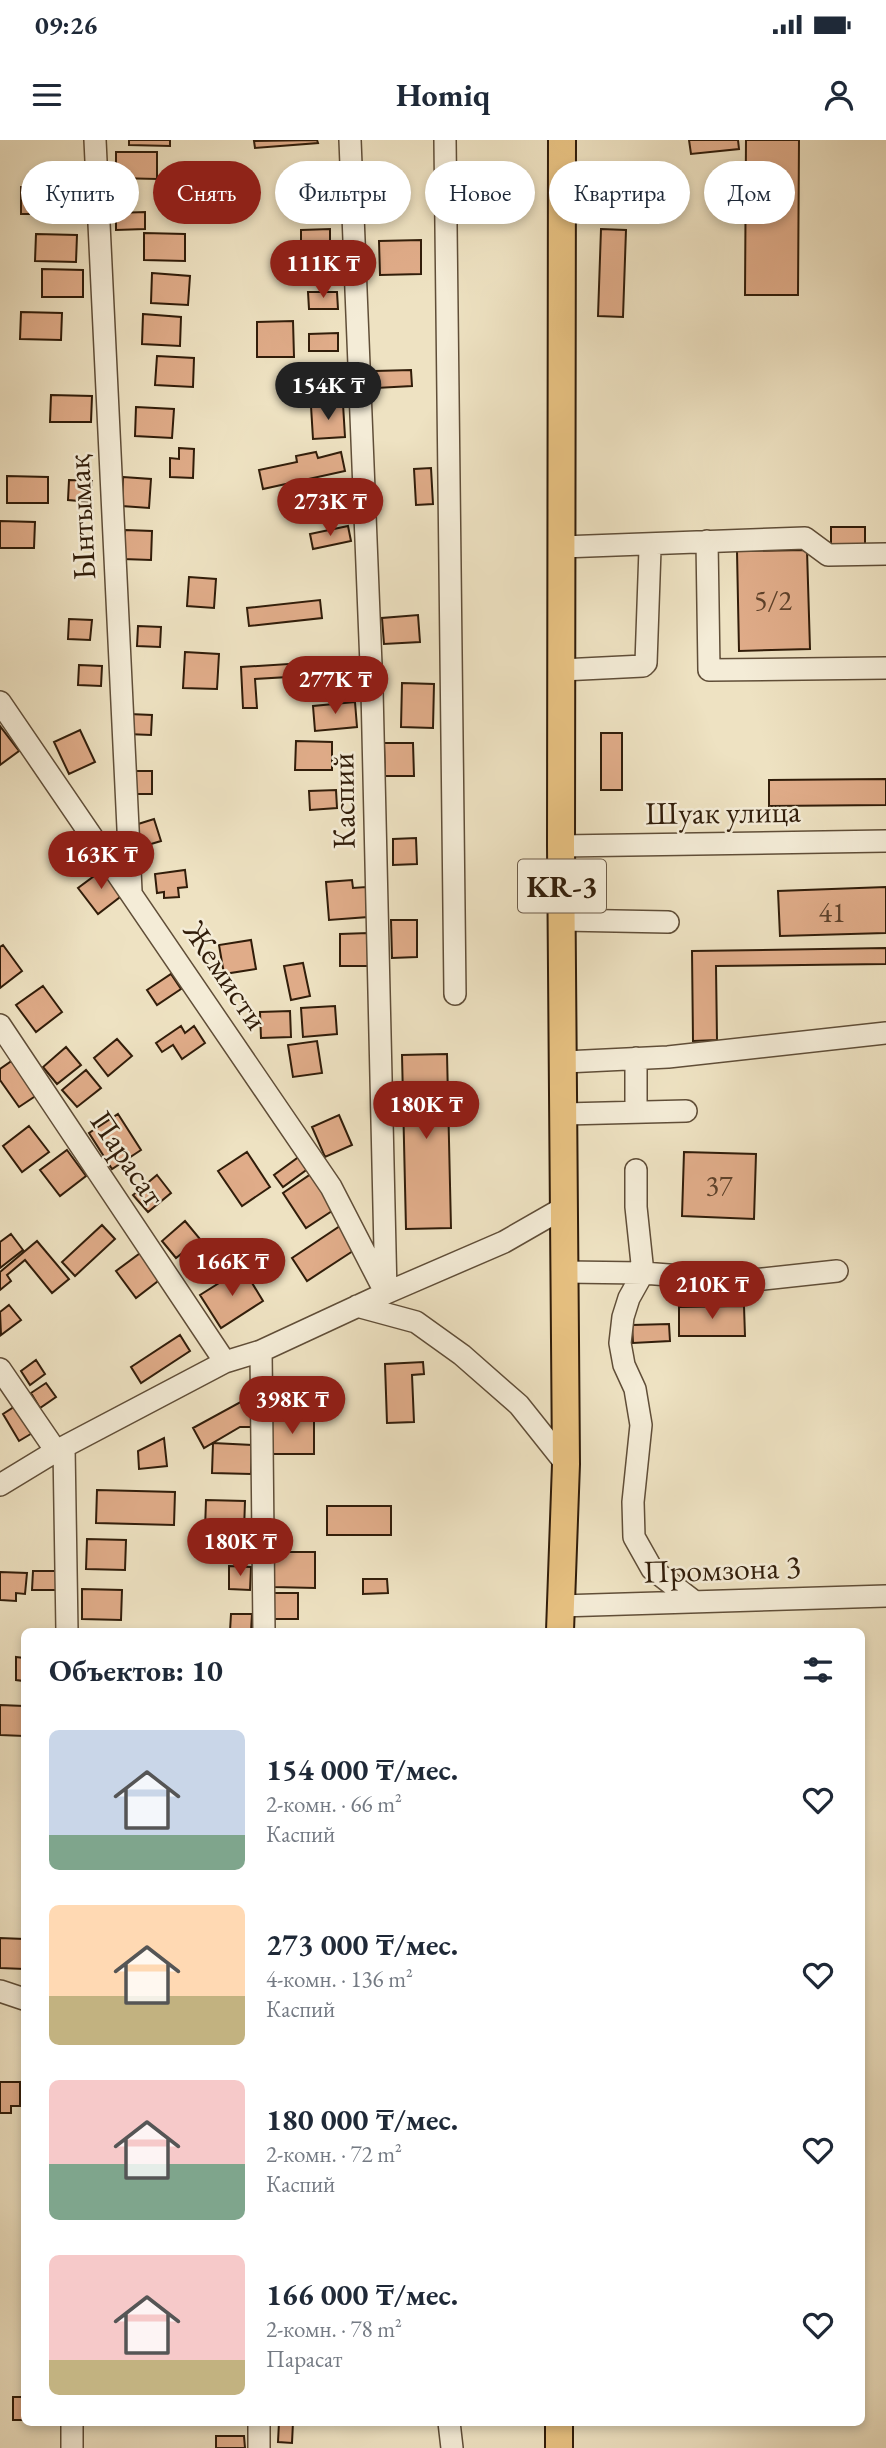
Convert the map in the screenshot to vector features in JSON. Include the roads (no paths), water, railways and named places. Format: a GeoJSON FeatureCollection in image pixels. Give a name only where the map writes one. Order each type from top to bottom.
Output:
{"type":"FeatureCollection","features":[{"type":"Feature","properties":{"kind":"main road","name":"KR-3"},"geometry":{"type":"LineString","coordinates":[[560,1618],[566,1464],[565,1062],[561,846],[562,140]]}},
{"type":"Feature","properties":{"kind":"main road"},"geometry":{"type":"LineString","coordinates":[[559,2426],[559,2448]]}},
{"type":"Feature","properties":{"kind":"street","name":"Ынтымақ"},"geometry":{"type":"LineString","coordinates":[[95,140],[131,891]]}},
{"type":"Feature","properties":{"kind":"street","name":"Каспий"},"geometry":{"type":"LineString","coordinates":[[350,140],[372,690],[386,1293]]}},
{"type":"Feature","properties":{"kind":"street"},"geometry":{"type":"LineString","coordinates":[[445,140],[454,994]]}},
{"type":"Feature","properties":{"kind":"street"},"geometry":{"type":"LineString","coordinates":[[562,547],[805,538],[828,555],[886,554]]}},
{"type":"Feature","properties":{"kind":"street"},"geometry":{"type":"LineString","coordinates":[[707,541],[709,670],[886,668]]}},
{"type":"Feature","properties":{"kind":"street"},"geometry":{"type":"LineString","coordinates":[[562,670],[643,666],[646,663],[648,545]]}},
{"type":"Feature","properties":{"kind":"street","name":"Жемисти"},"geometry":{"type":"LineString","coordinates":[[0,702],[331,1187],[386,1293]]}},
{"type":"Feature","properties":{"kind":"street","name":"Шуак улица"},"geometry":{"type":"LineString","coordinates":[[561,846],[886,841]]}},
{"type":"Feature","properties":{"kind":"street"},"geometry":{"type":"LineString","coordinates":[[563,920],[667,922]]}},
{"type":"Feature","properties":{"kind":"street","name":"Парасат"},"geometry":{"type":"LineString","coordinates":[[0,1025],[225,1362]]}},
{"type":"Feature","properties":{"kind":"street"},"geometry":{"type":"LineString","coordinates":[[565,1062],[636,1058],[886,1033]]}},
{"type":"Feature","properties":{"kind":"street"},"geometry":{"type":"LineString","coordinates":[[636,1058],[636,1112]]}},
{"type":"Feature","properties":{"kind":"street"},"geometry":{"type":"LineString","coordinates":[[565,1114],[686,1111]]}},
{"type":"Feature","properties":{"kind":"street"},"geometry":{"type":"LineString","coordinates":[[636,1170],[636,1207],[643,1273],[629,1298],[623,1317],[620,1343],[624,1365],[635,1389],[641,1425],[633,1502],[634,1537],[652,1569],[695,1602]]}},
{"type":"Feature","properties":{"kind":"street"},"geometry":{"type":"LineString","coordinates":[[0,1485],[60,1449],[225,1362],[261,1351],[503,1242],[565,1207]]}},
{"type":"Feature","properties":{"kind":"street"},"geometry":{"type":"LineString","coordinates":[[565,1272],[643,1273],[745,1281],[837,1271]]}},
{"type":"Feature","properties":{"kind":"street"},"geometry":{"type":"LineString","coordinates":[[357,1306],[416,1322],[462,1354],[519,1405],[566,1464]]}},
{"type":"Feature","properties":{"kind":"street"},"geometry":{"type":"LineString","coordinates":[[261,1351],[264,1628]]}},
{"type":"Feature","properties":{"kind":"street"},"geometry":{"type":"LineString","coordinates":[[0,1369],[60,1449],[67,1628]]}},
{"type":"Feature","properties":{"kind":"street","name":"Промзона 3"},"geometry":{"type":"LineString","coordinates":[[560,1618],[695,1602],[886,1596]]}},
{"type":"Feature","properties":{"kind":"street"},"geometry":{"type":"LineString","coordinates":[[0,1991],[21,1998]]}},
{"type":"Feature","properties":{"kind":"street"},"geometry":{"type":"LineString","coordinates":[[72,2426],[72,2448]]}},
{"type":"Feature","properties":{"kind":"street"},"geometry":{"type":"LineString","coordinates":[[259,2426],[259,2448]]}},
{"type":"Feature","properties":{"kind":"street"},"geometry":{"type":"LineString","coordinates":[[449,2426],[452,2448]]}}]}
